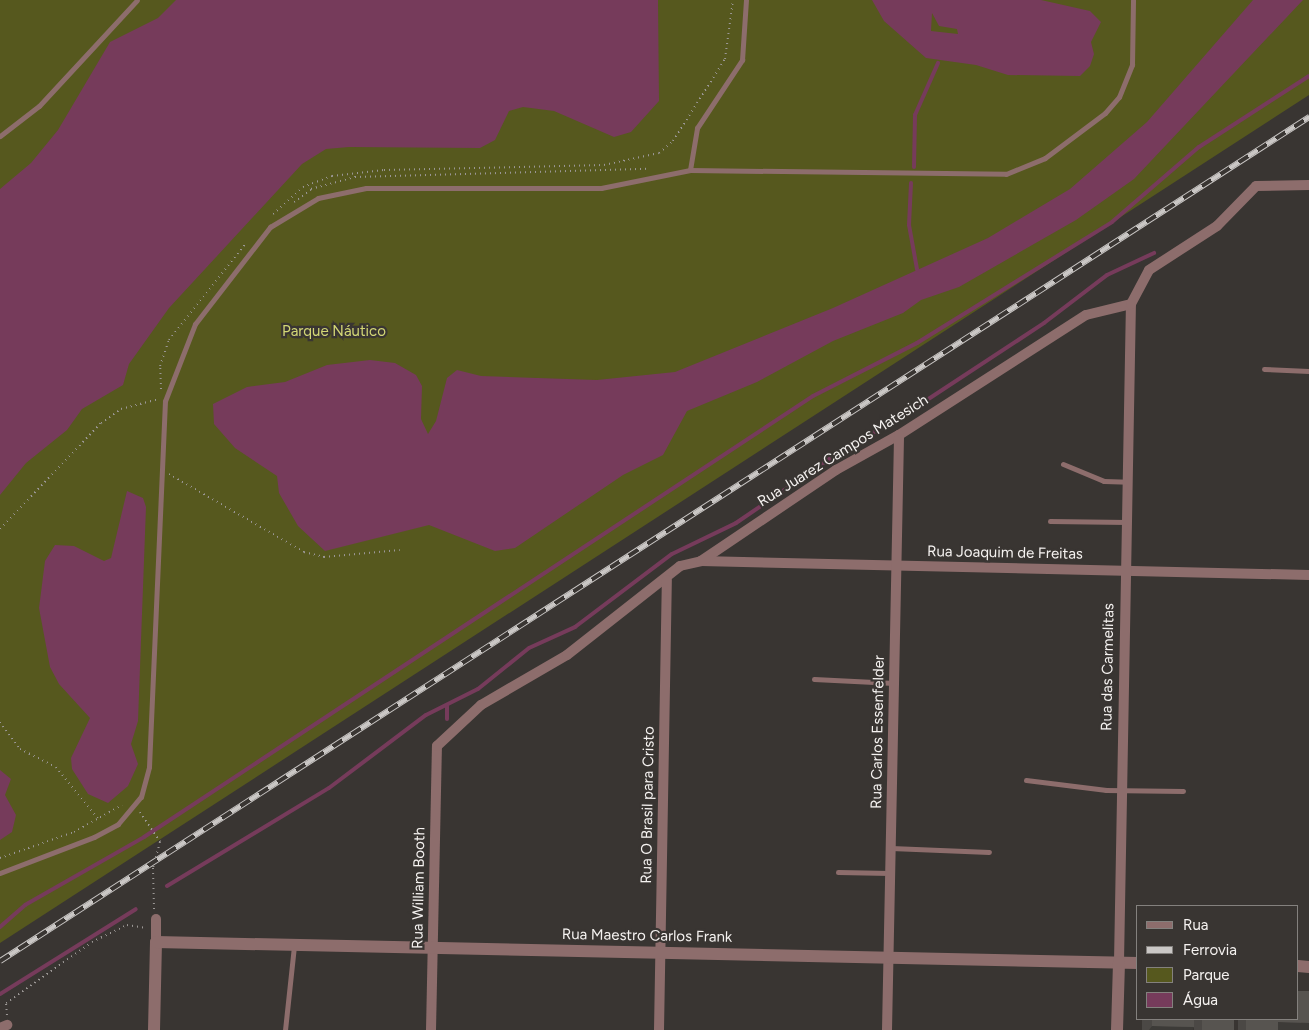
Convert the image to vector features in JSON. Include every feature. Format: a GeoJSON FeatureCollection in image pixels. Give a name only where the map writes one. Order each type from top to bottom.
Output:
{"type":"FeatureCollection","features":[{"type":"Feature","properties":{"kind":"street"},"geometry":{"type":"LineString","coordinates":[[1131,304],[1149,270],[1216,226],[1260,184],[1309,185]]}},
{"type":"Feature","properties":{"kind":"street","name":"Rua Juarez Campos Matesich"},"geometry":{"type":"LineString","coordinates":[[437,746],[496,694],[568,655],[667,580],[680,566],[701,561],[836,470],[899,435],[1086,315],[1131,304]]}},
{"type":"Feature","properties":{"kind":"street","name":"Rua das Carmelitas"},"geometry":{"type":"LineString","coordinates":[[1118,1030],[1131,304]]}},
{"type":"Feature","properties":{"kind":"street","name":"Rua Carlos Essenfelder"},"geometry":{"type":"LineString","coordinates":[[888,1030],[899,435]]}},
{"type":"Feature","properties":{"kind":"street","name":"Rua Joaquim de Freitas"},"geometry":{"type":"LineString","coordinates":[[701,561],[1309,575]]}},
{"type":"Feature","properties":{"kind":"street","name":"Rua O Brasil para Cristo"},"geometry":{"type":"LineString","coordinates":[[659,1030],[667,580]]}},
{"type":"Feature","properties":{"kind":"street","name":"Rua William Booth"},"geometry":{"type":"LineString","coordinates":[[431,1030],[437,746]]}},
{"type":"Feature","properties":{"kind":"street"},"geometry":{"type":"LineString","coordinates":[[154,1030],[156,919]]}},
{"type":"Feature","properties":{"kind":"street","name":"Rua Maestro Carlos Frank"},"geometry":{"type":"LineString","coordinates":[[156,942],[1136,963]]}},
{"type":"Feature","properties":{"kind":"lane"},"geometry":{"type":"LineString","coordinates":[[0,136],[39,106],[137,0]]}},
{"type":"Feature","properties":{"kind":"lane"},"geometry":{"type":"LineString","coordinates":[[690,170],[697,128],[742,60],[746,0]]}},
{"type":"Feature","properties":{"kind":"lane"},"geometry":{"type":"LineString","coordinates":[[0,873],[94,837],[135,806],[149,767],[159,466],[166,401],[195,324],[270,227],[303,205],[342,191],[601,188],[690,170],[976,176],[1027,168],[1105,113],[1119,97],[1132,65],[1133,0]]}},
{"type":"Feature","properties":{"kind":"lane"},"geometry":{"type":"LineString","coordinates":[[1264,369],[1309,371]]}},
{"type":"Feature","properties":{"kind":"lane"},"geometry":{"type":"LineString","coordinates":[[1062,464],[1104,481],[1128,482]]}},
{"type":"Feature","properties":{"kind":"lane"},"geometry":{"type":"LineString","coordinates":[[1050,520],[1127,522]]}},
{"type":"Feature","properties":{"kind":"lane"},"geometry":{"type":"LineString","coordinates":[[814,679],[894,683]]}},
{"type":"Feature","properties":{"kind":"lane"},"geometry":{"type":"LineString","coordinates":[[1026,780],[1122,789],[1183,791]]}},
{"type":"Feature","properties":{"kind":"lane"},"geometry":{"type":"LineString","coordinates":[[891,848],[989,852]]}},
{"type":"Feature","properties":{"kind":"lane"},"geometry":{"type":"LineString","coordinates":[[838,872],[890,873]]}},
{"type":"Feature","properties":{"kind":"lane"},"geometry":{"type":"LineString","coordinates":[[285,1030],[294,945]]}},
{"type":"Feature","properties":{"kind":"path"},"geometry":{"type":"LineString","coordinates":[[270,227],[311,189],[356,177],[654,169]]}},
{"type":"Feature","properties":{"kind":"path"},"geometry":{"type":"LineString","coordinates":[[0,529],[101,423],[140,402],[166,401]]}},
{"type":"Feature","properties":{"kind":"path"},"geometry":{"type":"LineString","coordinates":[[159,466],[304,552],[324,557],[400,550]]}},
{"type":"Feature","properties":{"kind":"path"},"geometry":{"type":"LineString","coordinates":[[0,722],[20,749],[56,767],[99,821]]}},
{"type":"Feature","properties":{"kind":"path"},"geometry":{"type":"LineString","coordinates":[[0,858],[99,821],[124,803]]}},
{"type":"Feature","properties":{"kind":"path"},"geometry":{"type":"LineString","coordinates":[[135,806],[157,834],[152,884],[156,919]]}},
{"type":"Feature","properties":{"kind":"path"},"geometry":{"type":"LineString","coordinates":[[4,1027],[6,1003],[92,942],[135,924],[156,942]]}},
{"type":"Feature","properties":{"kind":"green space","name":"Parque Náutico"},"geometry":{"type":"Polygon","coordinates":[[[0,0],[1309,0],[1309,95],[0,943],[0,0]]]}},
{"type":"Feature","properties":{"kind":"water"},"geometry":{"type":"Polygon","coordinates":[[[176,0],[658,0],[659,101],[631,132],[614,137],[554,111],[523,107],[509,111],[495,140],[480,148],[349,147],[326,149],[302,164],[169,308],[129,364],[123,385],[82,409],[67,430],[26,463],[0,495],[0,189],[31,163],[58,130],[110,42],[158,18],[176,0]]]}},
{"type":"Feature","properties":{"kind":"water"},"geometry":{"type":"Polygon","coordinates":[[[872,0],[1041,0],[1090,11],[1101,22],[1091,42],[1094,54],[1090,66],[1080,76],[1008,75],[976,65],[926,58],[884,21],[872,0]],[[932,13],[931,31],[958,34],[957,29],[939,26],[932,13]]]}},
{"type":"Feature","properties":{"kind":"water"},"geometry":{"type":"Polygon","coordinates":[[[1253,0],[1303,0],[1134,179],[1076,220],[959,287],[921,300],[903,313],[833,341],[757,382],[687,411],[663,455],[623,475],[515,548],[495,551],[429,525],[325,551],[298,526],[279,493],[277,476],[235,448],[214,424],[213,404],[247,387],[285,382],[327,365],[370,360],[395,363],[416,375],[422,386],[421,419],[428,434],[436,421],[447,378],[457,370],[481,376],[597,380],[675,372],[833,308],[988,238],[1070,189],[1147,122],[1253,0]]]}},
{"type":"Feature","properties":{"kind":"water"},"geometry":{"type":"Polygon","coordinates":[[[127,491],[143,498],[146,507],[138,721],[131,744],[138,764],[128,786],[108,803],[88,794],[72,769],[71,758],[90,718],[59,684],[50,667],[39,608],[45,561],[55,545],[74,546],[104,561],[111,558],[127,491]]]}},
{"type":"Feature","properties":{"kind":"water"},"geometry":{"type":"Polygon","coordinates":[[[0,770],[11,779],[5,795],[16,815],[12,832],[0,840],[0,770]]]}},
{"type":"Feature","properties":{"kind":"building"},"geometry":{"type":"Polygon","coordinates":[[[1299,991],[1309,991],[1309,1023],[1278,1022],[1278,1030],[1246,1030],[1246,1020],[1299,1020],[1299,991]]]}},
{"type":"Feature","properties":{"kind":"building"},"geometry":{"type":"Polygon","coordinates":[[[1152,1020],[1194,1020],[1194,1027],[1152,1026],[1152,1020]]]}},
{"type":"Feature","properties":{"kind":"building"},"geometry":{"type":"Polygon","coordinates":[[[1202,1020],[1234,1020],[1234,1030],[1202,1030],[1202,1020]]]}},
{"type":"Feature","properties":{"kind":"waterway"},"geometry":{"type":"LineString","coordinates":[[914,167],[915,115],[938,63]]}},
{"type":"Feature","properties":{"kind":"waterway"},"geometry":{"type":"LineString","coordinates":[[0,927],[25,905],[144,837],[813,396],[917,343],[1112,222],[1199,147],[1309,76]]}},
{"type":"Feature","properties":{"kind":"waterway"},"geometry":{"type":"LineString","coordinates":[[911,183],[909,225],[917,269]]}},
{"type":"Feature","properties":{"kind":"waterway"},"geometry":{"type":"LineString","coordinates":[[167,886],[329,788],[426,715],[478,689],[529,648],[575,627],[672,554],[736,523],[844,449],[898,419],[1044,323],[1107,275],[1154,253]]}},
{"type":"Feature","properties":{"kind":"waterway"},"geometry":{"type":"LineString","coordinates":[[447,706],[447,719]]}},
{"type":"Feature","properties":{"kind":"waterway"},"geometry":{"type":"LineString","coordinates":[[0,994],[136,909]]}},
{"type":"Feature","properties":{"kind":"railway"},"geometry":{"type":"LineString","coordinates":[[0,961],[1309,117]]}}]}
